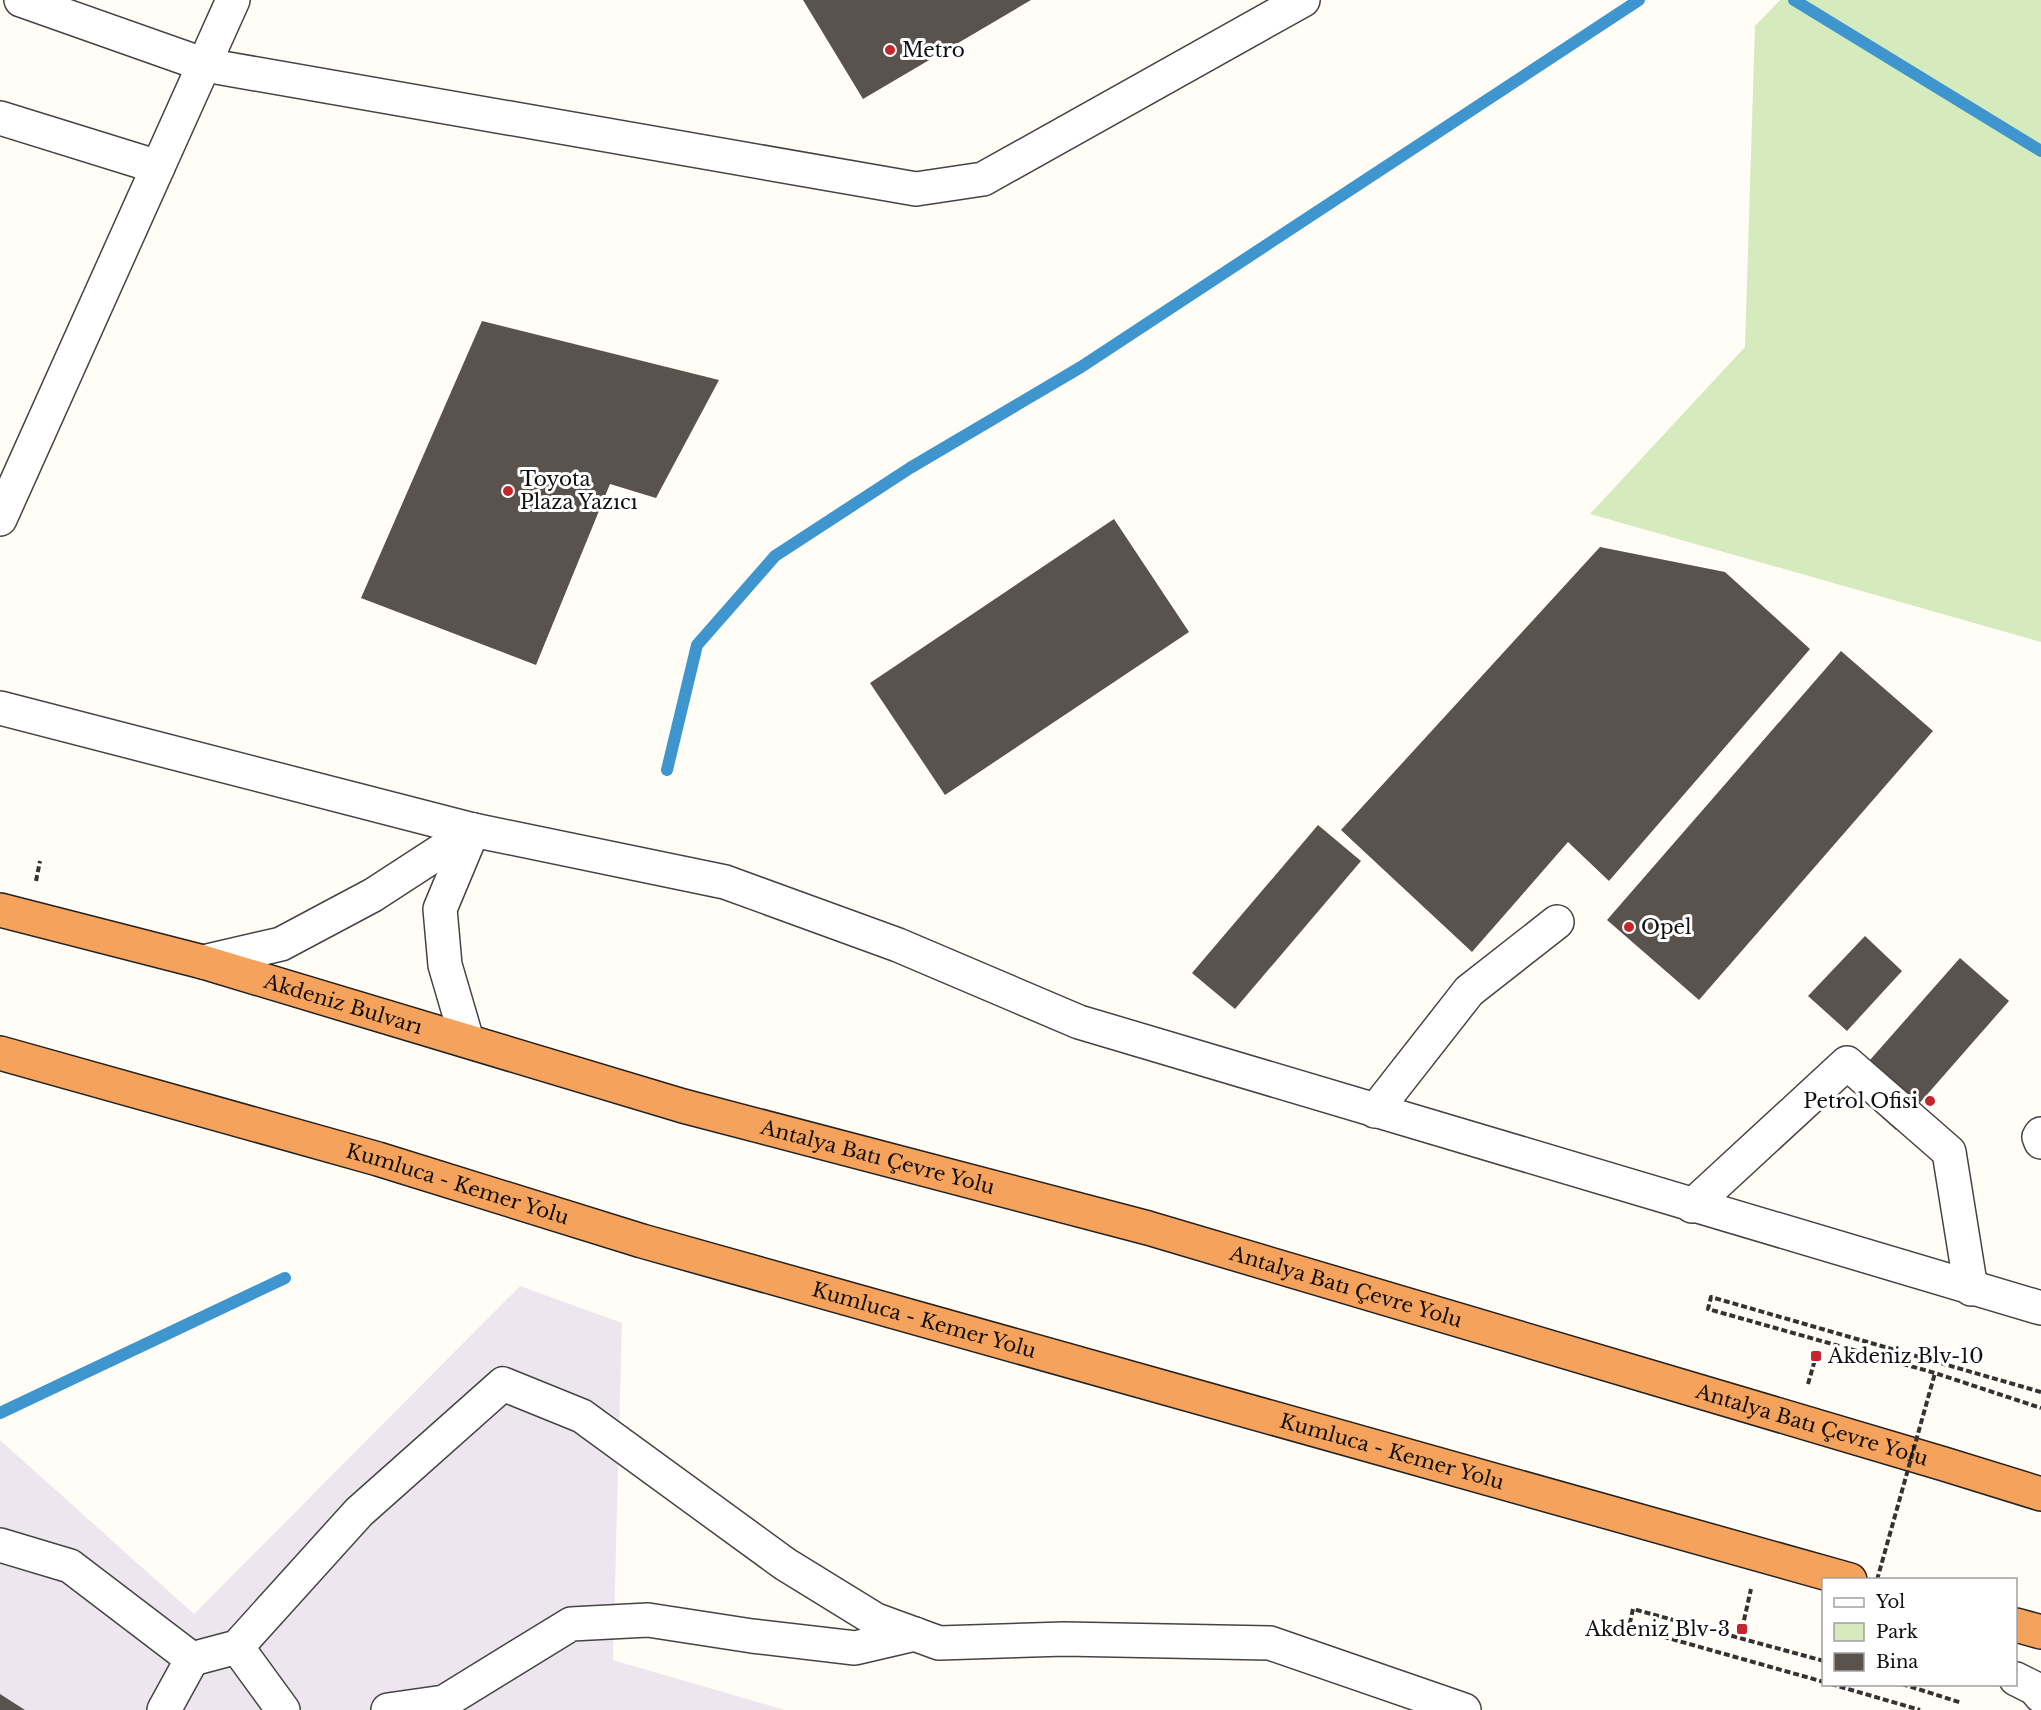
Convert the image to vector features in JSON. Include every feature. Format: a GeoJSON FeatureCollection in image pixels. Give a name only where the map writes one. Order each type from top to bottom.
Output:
{"type":"FeatureCollection","features":[{"type":"Feature","properties":{"kind":"highway","name":"Akdeniz Bulvarı"},"geometry":{"type":"LineString","coordinates":[[0,910],[203,963],[683,1106]]}},
{"type":"Feature","properties":{"kind":"highway","name":"Kumluca - Kemer Yolu"},"geometry":{"type":"LineString","coordinates":[[0,1053],[378,1159],[653,1244],[1843,1578]]}},
{"type":"Feature","properties":{"kind":"highway","name":"Antalya Batı Çevre Yolu"},"geometry":{"type":"LineString","coordinates":[[683,1106],[1148,1228],[2041,1492]]}},
{"type":"Feature","properties":{"kind":"street"},"geometry":{"type":"LineString","coordinates":[[21,0],[205,65],[916,189],[983,179],[1303,0]]}},
{"type":"Feature","properties":{"kind":"street"},"geometry":{"type":"LineString","coordinates":[[0,519],[233,0]]}},
{"type":"Feature","properties":{"kind":"street"},"geometry":{"type":"LineString","coordinates":[[0,118],[158,167]]}},
{"type":"Feature","properties":{"kind":"street"},"geometry":{"type":"LineString","coordinates":[[0,708],[473,830],[725,882],[898,945],[1079,1022],[2041,1308]]}},
{"type":"Feature","properties":{"kind":"street"},"geometry":{"type":"LineString","coordinates":[[203,963],[281,944],[373,895],[473,830]]}},
{"type":"Feature","properties":{"kind":"street"},"geometry":{"type":"LineString","coordinates":[[467,1040],[446,965],[440,909],[473,830]]}},
{"type":"Feature","properties":{"kind":"street"},"geometry":{"type":"LineString","coordinates":[[1375,1111],[1469,991],[1557,922]]}},
{"type":"Feature","properties":{"kind":"street"},"geometry":{"type":"LineString","coordinates":[[1692,1206],[1847,1063],[1949,1152],[1971,1289]]}},
{"type":"Feature","properties":{"kind":"street"},"geometry":{"type":"LineString","coordinates":[[2041,1134],[2039,1137],[2041,1142]]}},
{"type":"Feature","properties":{"kind":"street"},"geometry":{"type":"LineString","coordinates":[[164,1710],[192,1659],[237,1647],[359,1512],[503,1384],[582,1416],[785,1564],[876,1620],[939,1643],[1064,1639],[1270,1643],[1464,1710]]}},
{"type":"Feature","properties":{"kind":"street"},"geometry":{"type":"LineString","coordinates":[[0,1545],[70,1566],[192,1659]]}},
{"type":"Feature","properties":{"kind":"street"},"geometry":{"type":"LineString","coordinates":[[1777,1559],[1822,1581]]}},
{"type":"Feature","properties":{"kind":"street"},"geometry":{"type":"LineString","coordinates":[[388,1710],[444,1701],[571,1624],[648,1620],[752,1636],[855,1648],[915,1634]]}},
{"type":"Feature","properties":{"kind":"street"},"geometry":{"type":"LineString","coordinates":[[237,1647],[283,1710]]}},
{"type":"Feature","properties":{"kind":"street"},"geometry":{"type":"LineString","coordinates":[[2017,1680],[2034,1688],[2041,1696]]}},
{"type":"Feature","properties":{"kind":"path"},"geometry":{"type":"LineString","coordinates":[[2041,1392],[1711,1297],[1708,1309],[1935,1373],[2041,1408]]}},
{"type":"Feature","properties":{"kind":"path"},"geometry":{"type":"LineString","coordinates":[[1878,1578],[1935,1373]]}},
{"type":"Feature","properties":{"kind":"path"},"geometry":{"type":"LineString","coordinates":[[1822,1661],[1633,1609],[1629,1627],[1822,1681]]}},
{"type":"Feature","properties":{"kind":"path"},"geometry":{"type":"LineString","coordinates":[[1838,1686],[1920,1710]]}},
{"type":"Feature","properties":{"kind":"path"},"geometry":{"type":"LineString","coordinates":[[1908,1686],[1962,1703]]}},
{"type":"Feature","properties":{"kind":"shaded area"},"geometry":{"type":"Polygon","coordinates":[[[520,1286],[622,1323],[613,1660],[785,1710],[0,1710],[0,1440],[194,1614],[520,1286]]]}},
{"type":"Feature","properties":{"kind":"green space"},"geometry":{"type":"Polygon","coordinates":[[[1780,0],[2041,0],[2041,642],[1590,514],[1745,347],[1755,26],[1780,0]]]}},
{"type":"Feature","properties":{"kind":"building","name":"Metro"},"geometry":{"type":"Polygon","coordinates":[[[803,0],[1031,0],[863,99],[803,0]]]}},
{"type":"Feature","properties":{"kind":"building","name":"Toyota Plaza Yazıcı"},"geometry":{"type":"Polygon","coordinates":[[[482,321],[719,380],[656,498],[610,484],[536,665],[361,598],[482,321]]]}},
{"type":"Feature","properties":{"kind":"building"},"geometry":{"type":"Polygon","coordinates":[[[1114,519],[1189,632],[945,795],[870,683],[1114,519]]]}},
{"type":"Feature","properties":{"kind":"building"},"geometry":{"type":"Polygon","coordinates":[[[1600,547],[1725,572],[1810,649],[1609,881],[1568,842],[1472,952],[1341,830],[1600,547]]]}},
{"type":"Feature","properties":{"kind":"building"},"geometry":{"type":"Polygon","coordinates":[[[1841,651],[1933,731],[1699,1000],[1607,920],[1841,651]]]}},
{"type":"Feature","properties":{"kind":"building"},"geometry":{"type":"Polygon","coordinates":[[[1318,825],[1361,861],[1235,1009],[1192,973],[1318,825]]]}},
{"type":"Feature","properties":{"kind":"building"},"geometry":{"type":"Polygon","coordinates":[[[1865,936],[1902,971],[1847,1031],[1808,996],[1865,936]]]}},
{"type":"Feature","properties":{"kind":"building"},"geometry":{"type":"Polygon","coordinates":[[[1960,958],[2009,1001],[1896,1130],[1847,1086],[1960,958]]]}},
{"type":"Feature","properties":{"kind":"building"},"geometry":{"type":"Polygon","coordinates":[[[0,1694],[25,1710],[0,1710],[0,1694]]]}},
{"type":"Feature","properties":{"kind":"waterway"},"geometry":{"type":"LineString","coordinates":[[667,770],[697,645],[775,556],[910,468],[1081,367],[1639,0]]}},
{"type":"Feature","properties":{"kind":"waterway"},"geometry":{"type":"LineString","coordinates":[[1794,0],[2041,151]]}},
{"type":"Feature","properties":{"kind":"waterway"},"geometry":{"type":"LineString","coordinates":[[0,1413],[285,1278]]}},
{"type":"Feature","properties":{"kind":"place","name":"Metro"},"geometry":{"type":"Point","coordinates":[890,50]}},
{"type":"Feature","properties":{"kind":"place","name":"Toyota Plaza Yazıcı"},"geometry":{"type":"Point","coordinates":[508,491]}},
{"type":"Feature","properties":{"kind":"place","name":"Opel"},"geometry":{"type":"Point","coordinates":[1629,927]}},
{"type":"Feature","properties":{"kind":"place","name":"Petrol Ofisi"},"geometry":{"type":"Point","coordinates":[1930,1101]}},
{"type":"Feature","properties":{"kind":"place","name":"Akdeniz Blv-10"},"geometry":{"type":"Point","coordinates":[1816,1356]}},
{"type":"Feature","properties":{"kind":"place","name":"Akdeniz Blv-3"},"geometry":{"type":"Point","coordinates":[1742,1629]}}]}
